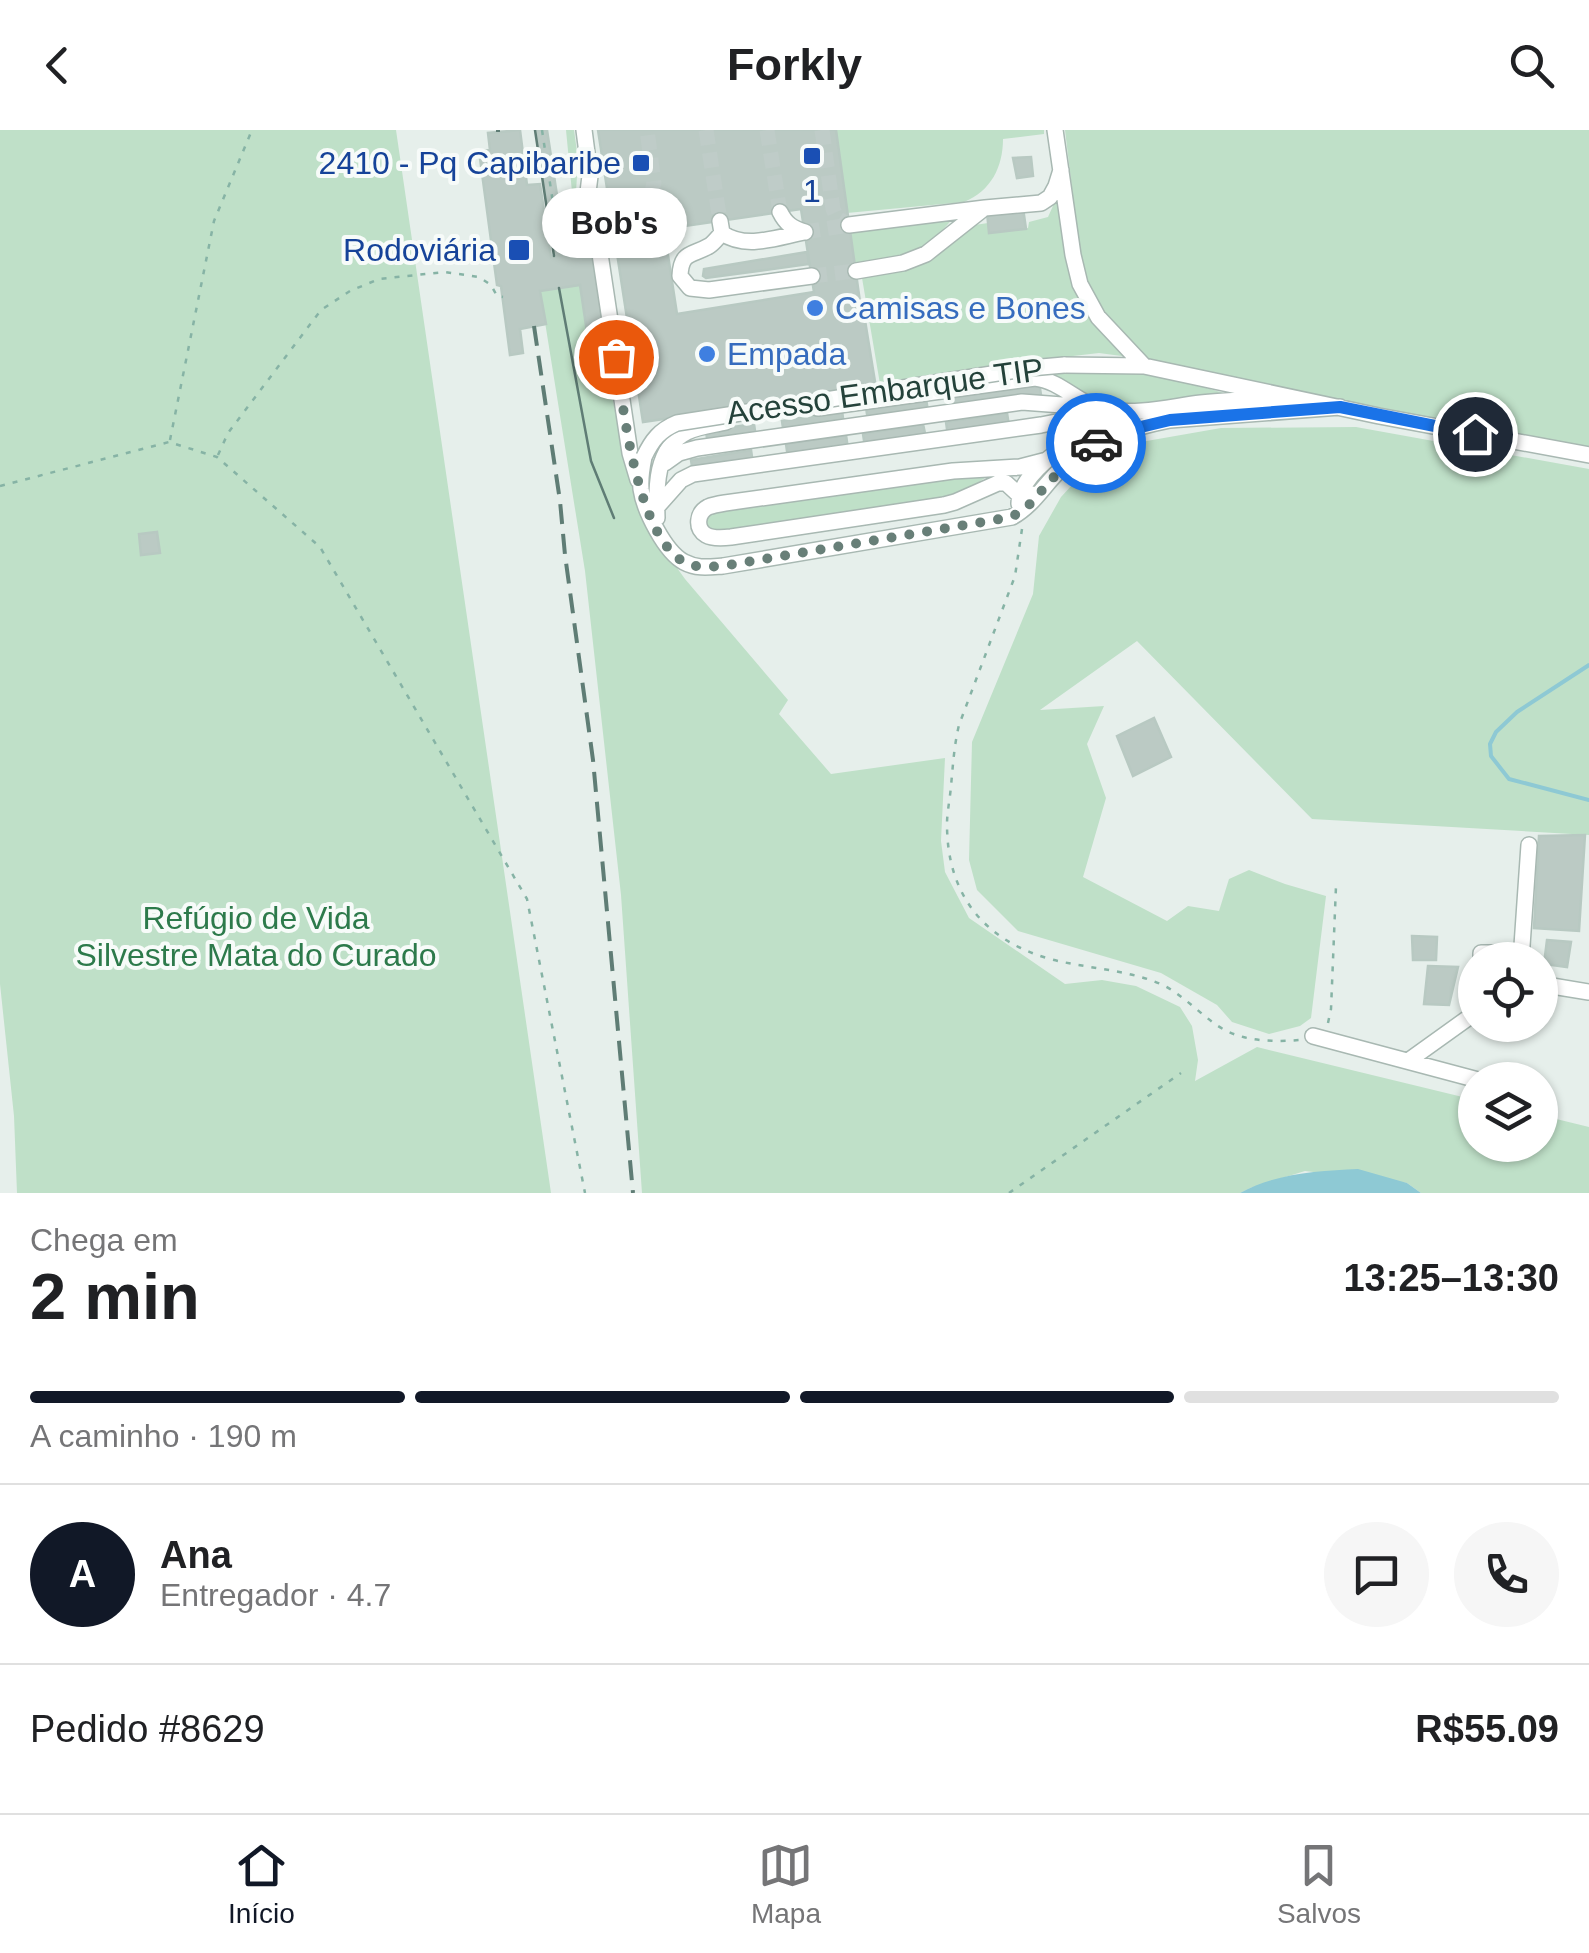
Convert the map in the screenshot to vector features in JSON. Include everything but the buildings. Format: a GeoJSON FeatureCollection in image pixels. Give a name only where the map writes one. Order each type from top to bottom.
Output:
{"type":"FeatureCollection","features":[{"type":"Feature","properties":{"kind":"street"},"geometry":{"type":"LineString","coordinates":[[584,130],[590,176],[587,200],[588,204],[602,207],[590,210],[590,215],[597,234],[630,453],[659,532],[676,557],[688,564],[702,568],[1002,519],[1020,512],[1062,468],[1105,438],[1170,420],[1340,407]]}},
{"type":"Feature","properties":{"kind":"street"},"geometry":{"type":"LineString","coordinates":[[1056,130],[1080,284],[1098,317],[1144,366]]}},
{"type":"Feature","properties":{"kind":"street"},"geometry":{"type":"LineString","coordinates":[[849,225],[1041,203],[1050,197],[1062,167]]}},
{"type":"Feature","properties":{"kind":"street"},"geometry":{"type":"LineString","coordinates":[[856,271],[904,263],[926,254],[984,208]]}},
{"type":"Feature","properties":{"kind":"street"},"geometry":{"type":"LineString","coordinates":[[780,212],[792,228],[805,232],[751,242],[736,241],[721,227],[707,247],[689,254],[681,264],[680,276],[690,288],[702,291],[812,276]]}},
{"type":"Feature","properties":{"kind":"street","name":"Acesso Embarque TIP"},"geometry":{"type":"LineString","coordinates":[[642,492],[644,457],[651,442],[677,423],[1030,368],[1144,366],[1288,397]]}},
{"type":"Feature","properties":{"kind":"street"},"geometry":{"type":"LineString","coordinates":[[659,532],[659,470],[673,442],[702,427],[1025,379],[1051,382],[1104,409]]}},
{"type":"Feature","properties":{"kind":"street"},"geometry":{"type":"LineString","coordinates":[[1020,512],[1019,495],[1036,470],[1090,432],[1115,419],[1226,400],[1288,397],[1589,456]]}},
{"type":"Feature","properties":{"kind":"street"},"geometry":{"type":"LineString","coordinates":[[659,470],[679,453],[697,448],[1022,402],[1146,412]]}},
{"type":"Feature","properties":{"kind":"street"},"geometry":{"type":"LineString","coordinates":[[657,507],[681,480],[693,474],[1042,425],[1104,409]]}},
{"type":"Feature","properties":{"kind":"street"},"geometry":{"type":"LineString","coordinates":[[1038,494],[1019,495],[1006,483],[998,483],[944,505],[730,538],[707,536],[698,522],[708,507],[725,503],[953,471],[1020,468],[1048,460]]}},
{"type":"Feature","properties":{"kind":"street"},"geometry":{"type":"LineString","coordinates":[[1523,942],[1529,845]]}},
{"type":"Feature","properties":{"kind":"street"},"geometry":{"type":"LineString","coordinates":[[1558,987],[1589,992]]}},
{"type":"Feature","properties":{"kind":"street"},"geometry":{"type":"LineString","coordinates":[[1408,1061],[1458,1026]]}},
{"type":"Feature","properties":{"kind":"street"},"geometry":{"type":"LineString","coordinates":[[1312,1036],[1458,1075]]}},
{"type":"Feature","properties":{"kind":"path"},"geometry":{"type":"LineString","coordinates":[[170,442],[214,221],[252,130]]}},
{"type":"Feature","properties":{"kind":"path"},"geometry":{"type":"LineString","coordinates":[[542,130],[556,223]]}},
{"type":"Feature","properties":{"kind":"path"},"geometry":{"type":"LineString","coordinates":[[216,457],[228,433],[320,310],[350,291],[378,278],[445,272],[479,277],[497,296],[503,297]]}},
{"type":"Feature","properties":{"kind":"path"},"geometry":{"type":"LineString","coordinates":[[0,486],[170,442],[216,457],[320,548],[528,899],[585,1193]]}},
{"type":"Feature","properties":{"kind":"path"},"geometry":{"type":"LineString","coordinates":[[1020,512],[1022,536],[1015,576],[954,746],[947,824],[956,884],[984,924],[1028,951],[1162,985],[1236,1035],[1279,1042],[1301,1040],[1322,1031],[1331,1009],[1336,886]]}},
{"type":"Feature","properties":{"kind":"path"},"geometry":{"type":"LineString","coordinates":[[1009,1193],[1181,1073]]}},
{"type":"Feature","properties":{"kind":"green space","name":"Refúgio de Vida Silvestre Mata do Curado"},"geometry":{"type":"Polygon","coordinates":[[[0,130],[396,130],[551,1193],[17,1193],[14,1116],[0,984],[0,130]]]}},
{"type":"Feature","properties":{"kind":"green space"},"geometry":{"type":"Polygon","coordinates":[[[566,130],[574,130],[578,159],[576,192],[572,192],[566,130]]]}},
{"type":"Feature","properties":{"kind":"green space"},"geometry":{"type":"Polygon","coordinates":[[[836,130],[1044,130],[1044,134],[1003,139],[994,177],[964,202],[847,213],[836,130]]]}},
{"type":"Feature","properties":{"kind":"green space"},"geometry":{"type":"Polygon","coordinates":[[[1065,130],[1589,130],[1589,448],[1284,395],[1148,359],[1122,337],[1099,308],[1082,272],[1065,130]]]}},
{"type":"Feature","properties":{"kind":"green space"},"geometry":{"type":"Polygon","coordinates":[[[1061,188],[1065,246],[1129,357],[1099,353],[880,384],[861,272],[918,262],[968,226],[988,223],[990,233],[1028,228],[1029,222],[1048,217],[1061,188]]]}},
{"type":"Feature","properties":{"kind":"green space"},"geometry":{"type":"Polygon","coordinates":[[[956,215],[911,258],[855,267],[849,228],[956,215]]]}},
{"type":"Feature","properties":{"kind":"green space"},"geometry":{"type":"Polygon","coordinates":[[[580,285],[591,358],[604,357],[619,430],[662,547],[788,700],[779,714],[831,774],[945,758],[941,841],[945,872],[969,918],[1065,984],[1102,980],[1136,986],[1180,1007],[1192,1026],[1198,1060],[1195,1081],[1257,1047],[1458,1096],[1458,1162],[1558,1162],[1558,1119],[1589,1127],[1589,1193],[1421,1193],[1407,1183],[1305,1171],[1240,1193],[642,1193],[621,895],[585,571],[540,291],[580,285]]]}},
{"type":"Feature","properties":{"kind":"green space"},"geometry":{"type":"Polygon","coordinates":[[[1144,370],[1224,393],[1144,406],[1099,403],[1045,372],[1144,370]]]}},
{"type":"Feature","properties":{"kind":"green space"},"geometry":{"type":"Polygon","coordinates":[[[1356,427],[1589,469],[1589,835],[1312,819],[1137,641],[1040,710],[1104,706],[1087,744],[1106,798],[1083,877],[1167,921],[1188,906],[1219,911],[1229,879],[1249,870],[1326,896],[1311,1018],[1300,1026],[1269,1034],[1232,1022],[1217,1005],[1161,973],[1018,931],[977,890],[969,860],[972,742],[1033,594],[1039,536],[1061,497],[1085,471],[1118,446],[1221,428],[1356,427]]]}},
{"type":"Feature","properties":{"kind":"green space"},"geometry":{"type":"Polygon","coordinates":[[[1002,471],[958,496],[716,535],[705,530],[703,515],[709,509],[1002,471]]]}},
{"type":"Feature","properties":{"kind":"water"},"geometry":{"type":"Polygon","coordinates":[[[1358,1169],[1407,1183],[1421,1193],[1240,1193],[1283,1177],[1358,1169]]]}},
{"type":"Feature","properties":{"kind":"waterway"},"geometry":{"type":"LineString","coordinates":[[1589,665],[1517,712],[1496,732],[1490,744],[1491,756],[1509,779],[1589,800]]}},
{"type":"Feature","properties":{"kind":"tunnel"},"geometry":{"type":"LineString","coordinates":[[609,207],[641,204],[650,199],[654,183],[647,130]]}},
{"type":"Feature","properties":{"kind":"tunnel"},"geometry":{"type":"LineString","coordinates":[[706,130],[720,221]]}},
{"type":"Feature","properties":{"kind":"tunnel"},"geometry":{"type":"LineString","coordinates":[[767,130],[780,212]]}},
{"type":"Feature","properties":{"kind":"tunnel"},"geometry":{"type":"LineString","coordinates":[[822,130],[833,209],[837,218],[849,225]]}},
{"type":"Feature","properties":{"kind":"tunnel"},"geometry":{"type":"LineString","coordinates":[[805,232],[849,225]]}},
{"type":"Feature","properties":{"kind":"tunnel"},"geometry":{"type":"LineString","coordinates":[[812,276],[856,271]]}},
{"type":"Feature","properties":{"kind":"tram line"},"geometry":{"type":"LineString","coordinates":[[535,130],[554,256]]}},
{"type":"Feature","properties":{"kind":"tram line"},"geometry":{"type":"LineString","coordinates":[[559,288],[591,461],[614,518]]}},
{"type":"Feature","properties":{"kind":"railway"},"geometry":{"type":"LineString","coordinates":[[534,326],[593,760],[633,1193]]}},
{"type":"Feature","properties":{"kind":"way so far"},"geometry":{"type":"LineString","coordinates":[[616,357],[630,453],[650,513],[676,557],[702,568],[1012,517],[1028,506],[1062,468],[1096,443]]}},
{"type":"Feature","properties":{"kind":"place","name":"1"},"geometry":{"type":"Point","coordinates":[812,156]}},
{"type":"Feature","properties":{"kind":"place","name":"2410 - Pq Capibaribe"},"geometry":{"type":"Point","coordinates":[641,163]}},
{"type":"Feature","properties":{"kind":"place","name":"Rodoviária"},"geometry":{"type":"Point","coordinates":[519,250]}},
{"type":"Feature","properties":{"kind":"place","name":"Camisas e Bones"},"geometry":{"type":"Point","coordinates":[815,308]}},
{"type":"Feature","properties":{"kind":"place","name":"Empada"},"geometry":{"type":"Point","coordinates":[707,354]}},
{"type":"Feature","properties":{"kind":"place","name":"Bob's"},"geometry":{"type":"Point","coordinates":[616,357]}},
{"type":"Feature","properties":{"kind":"route"},"geometry":{"type":"LineString","coordinates":[[1096,443],[1170,420],[1340,407],[1475,434]]}}]}
